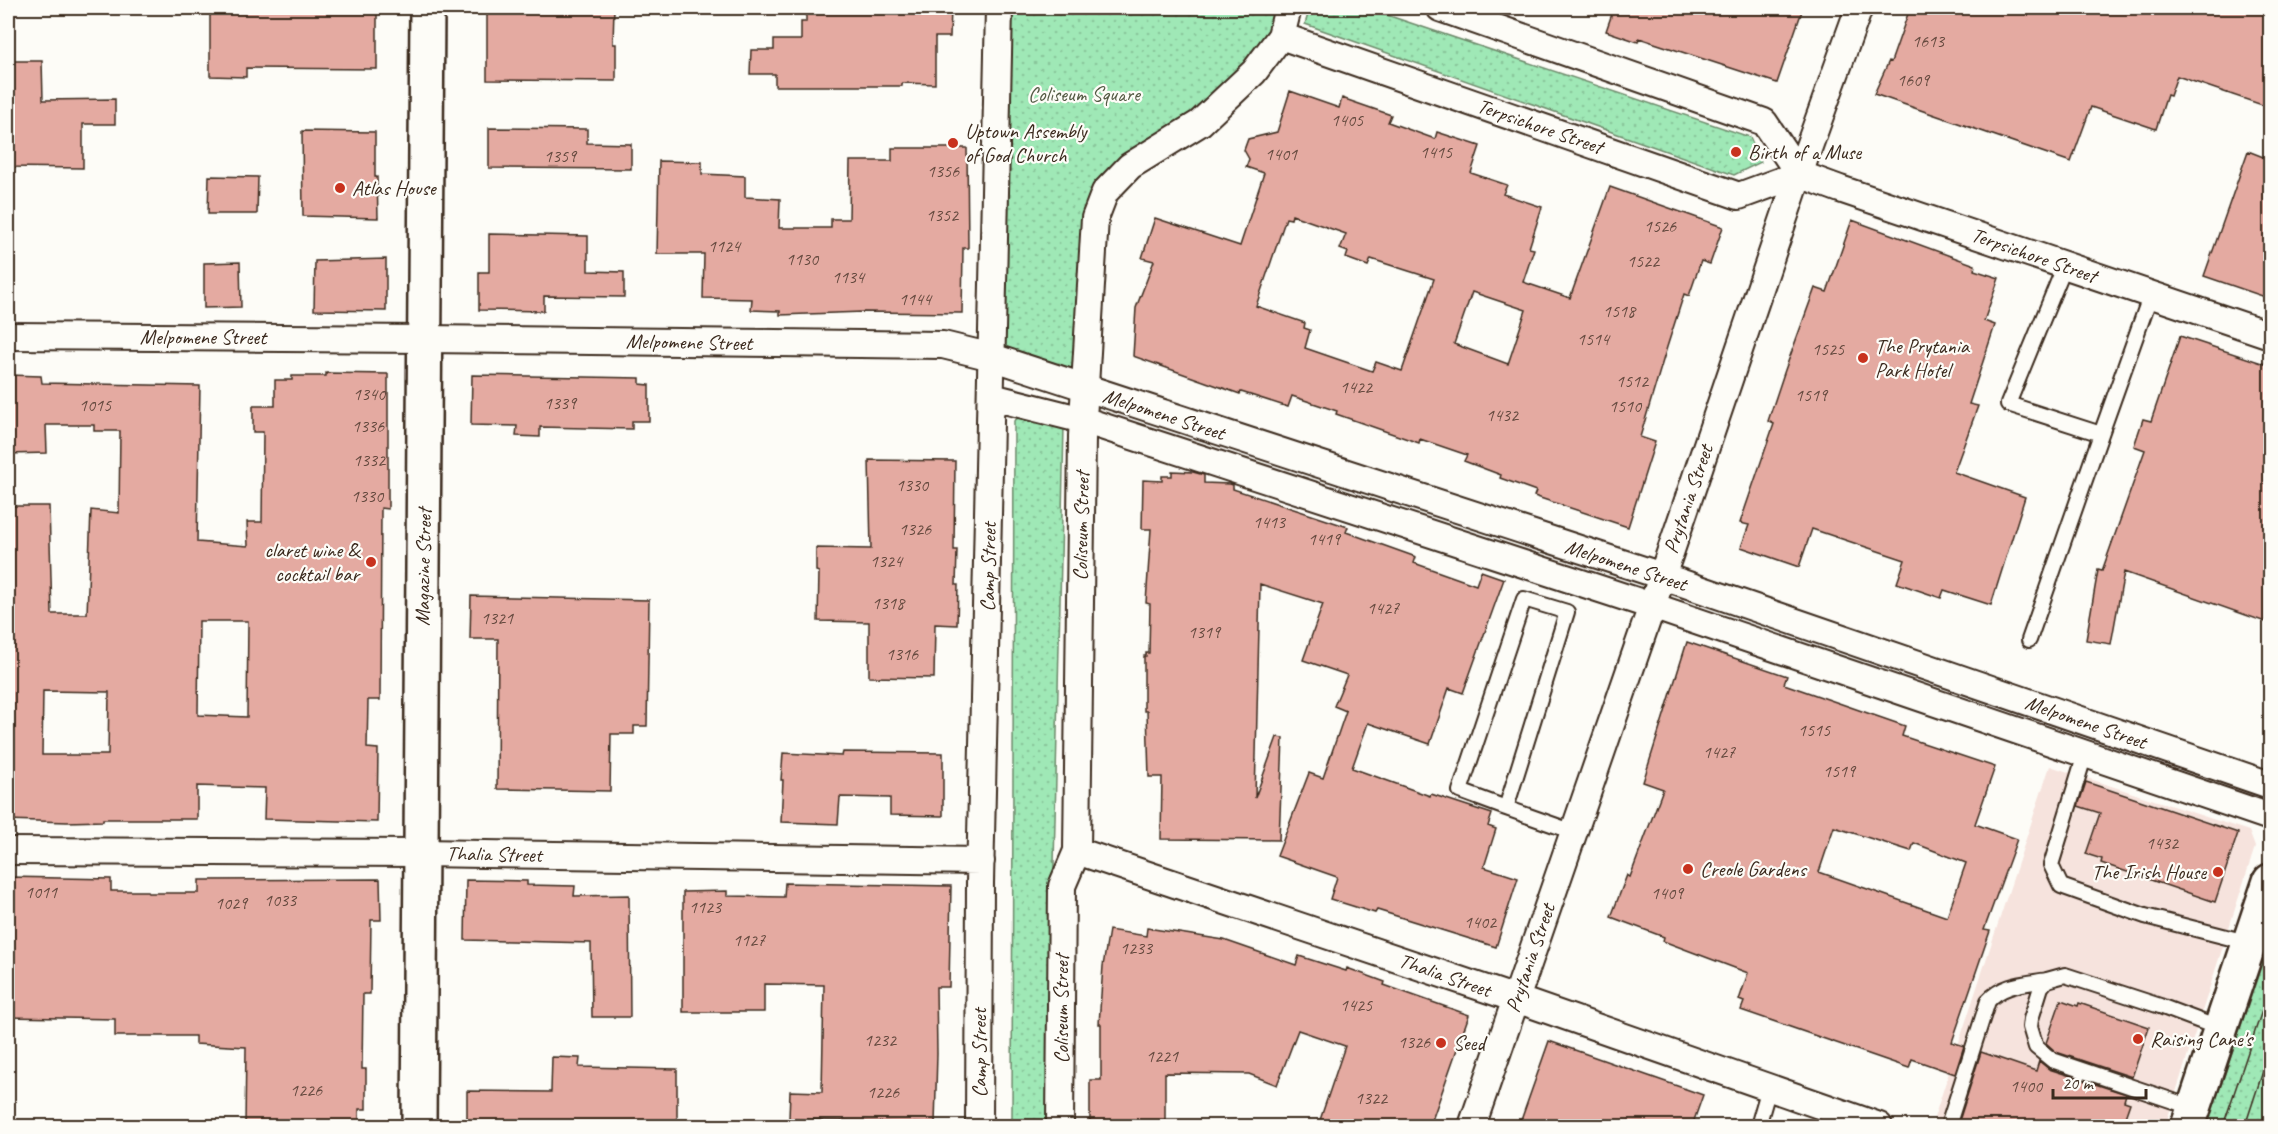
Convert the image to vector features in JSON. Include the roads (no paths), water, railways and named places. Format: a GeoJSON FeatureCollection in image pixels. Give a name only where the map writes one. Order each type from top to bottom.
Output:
{"type":"FeatureCollection","features":[{"type":"Feature","properties":{"kind":"street","name":"Magazine Street"},"geometry":{"type":"LineString","coordinates":[[418,1126],[427,8]]}},
{"type":"Feature","properties":{"kind":"street","name":"Camp Street"},"geometry":{"type":"LineString","coordinates":[[979,1126],[981,861],[999,8]]}},
{"type":"Feature","properties":{"kind":"street","name":"Coliseum Street"},"geometry":{"type":"LineString","coordinates":[[1060,1126],[1062,886],[1077,851],[1083,420],[1095,218],[1105,192],[1130,166],[1200,123],[1254,72],[1281,36],[1288,8]]}},
{"type":"Feature","properties":{"kind":"street"},"geometry":{"type":"LineString","coordinates":[[1440,8],[1764,122],[1799,174]]}},
{"type":"Feature","properties":{"kind":"street","name":"Prytania Street"},"geometry":{"type":"LineString","coordinates":[[1472,1126],[1799,174],[1859,8]]}},
{"type":"Feature","properties":{"kind":"street","name":"Terpsichore Street"},"geometry":{"type":"LineString","coordinates":[[1281,36],[1738,195],[1799,174],[2271,335]]}},
{"type":"Feature","properties":{"kind":"street","name":"Melpomene Street"},"geometry":{"type":"LineString","coordinates":[[8,336],[943,345],[992,357],[1662,576],[2271,785]]}},
{"type":"Feature","properties":{"kind":"street","name":"Melpomene Street"},"geometry":{"type":"LineString","coordinates":[[992,397],[1083,420],[1652,606],[2271,817]]}},
{"type":"Feature","properties":{"kind":"street","name":"Thalia Street"},"geometry":{"type":"LineString","coordinates":[[8,851],[981,861]]}},
{"type":"Feature","properties":{"kind":"street","name":"Thalia Street"},"geometry":{"type":"LineString","coordinates":[[1077,851],[1516,999],[1879,1126]]}},
{"type":"Feature","properties":{"kind":"street"},"geometry":{"type":"LineString","coordinates":[[2191,1117],[2271,881]]}},
{"type":"Feature","properties":{"kind":"lane"},"geometry":{"type":"LineString","coordinates":[[2065,265],[2008,404],[2101,434]]}},
{"type":"Feature","properties":{"kind":"lane"},"geometry":{"type":"LineString","coordinates":[[2029,640],[2151,294]]}},
{"type":"Feature","properties":{"kind":"lane"},"geometry":{"type":"LineString","coordinates":[[1506,808],[1567,612],[1524,599],[1460,791],[1506,808],[1574,832]]}},
{"type":"Feature","properties":{"kind":"lane"},"geometry":{"type":"LineString","coordinates":[[2085,754],[2051,865],[2061,886],[2145,916],[2250,943]]}},
{"type":"Feature","properties":{"kind":"lane"},"geometry":{"type":"LineString","coordinates":[[1948,1126],[1988,1001],[1996,991],[2006,987],[2065,975],[2221,1029]]}},
{"type":"Feature","properties":{"kind":"lane"},"geometry":{"type":"LineString","coordinates":[[2047,980],[2041,987],[2030,1027],[2036,1047],[2042,1054],[2191,1117]]}},
{"type":"Feature","properties":{"kind":"lane"},"geometry":{"type":"LineString","coordinates":[[1758,1126],[1769,1088]]}},
{"type":"Feature","properties":{"kind":"tram line"},"geometry":{"type":"LineString","coordinates":[[2223,1126],[2270,987]]}},
{"type":"Feature","properties":{"kind":"tram line"},"geometry":{"type":"LineString","coordinates":[[2245,1126],[2270,1050]]}},
{"type":"Feature","properties":{"kind":"place","name":"Uptown Assembly of God Church"},"geometry":{"type":"Point","coordinates":[953,143]}},
{"type":"Feature","properties":{"kind":"place","name":"Birth of a Muse"},"geometry":{"type":"Point","coordinates":[1736,152]}},
{"type":"Feature","properties":{"kind":"place","name":"Atlas House"},"geometry":{"type":"Point","coordinates":[340,188]}},
{"type":"Feature","properties":{"kind":"place","name":"The Prytania Park Hotel"},"geometry":{"type":"Point","coordinates":[1863,358]}},
{"type":"Feature","properties":{"kind":"place","name":"claret wine & cocktail bar"},"geometry":{"type":"Point","coordinates":[371,562]}},
{"type":"Feature","properties":{"kind":"place","name":"Creole Gardens"},"geometry":{"type":"Point","coordinates":[1688,869]}},
{"type":"Feature","properties":{"kind":"place","name":"The Irish House"},"geometry":{"type":"Point","coordinates":[2218,872]}},
{"type":"Feature","properties":{"kind":"place","name":"Raising Cane's"},"geometry":{"type":"Point","coordinates":[2138,1039]}},
{"type":"Feature","properties":{"kind":"place","name":"Seed"},"geometry":{"type":"Point","coordinates":[1441,1043]}},
{"type":"Feature","properties":{"kind":"park label","name":"Coliseum Square"},"geometry":{"type":"Point","coordinates":[1084,94]}}]}
